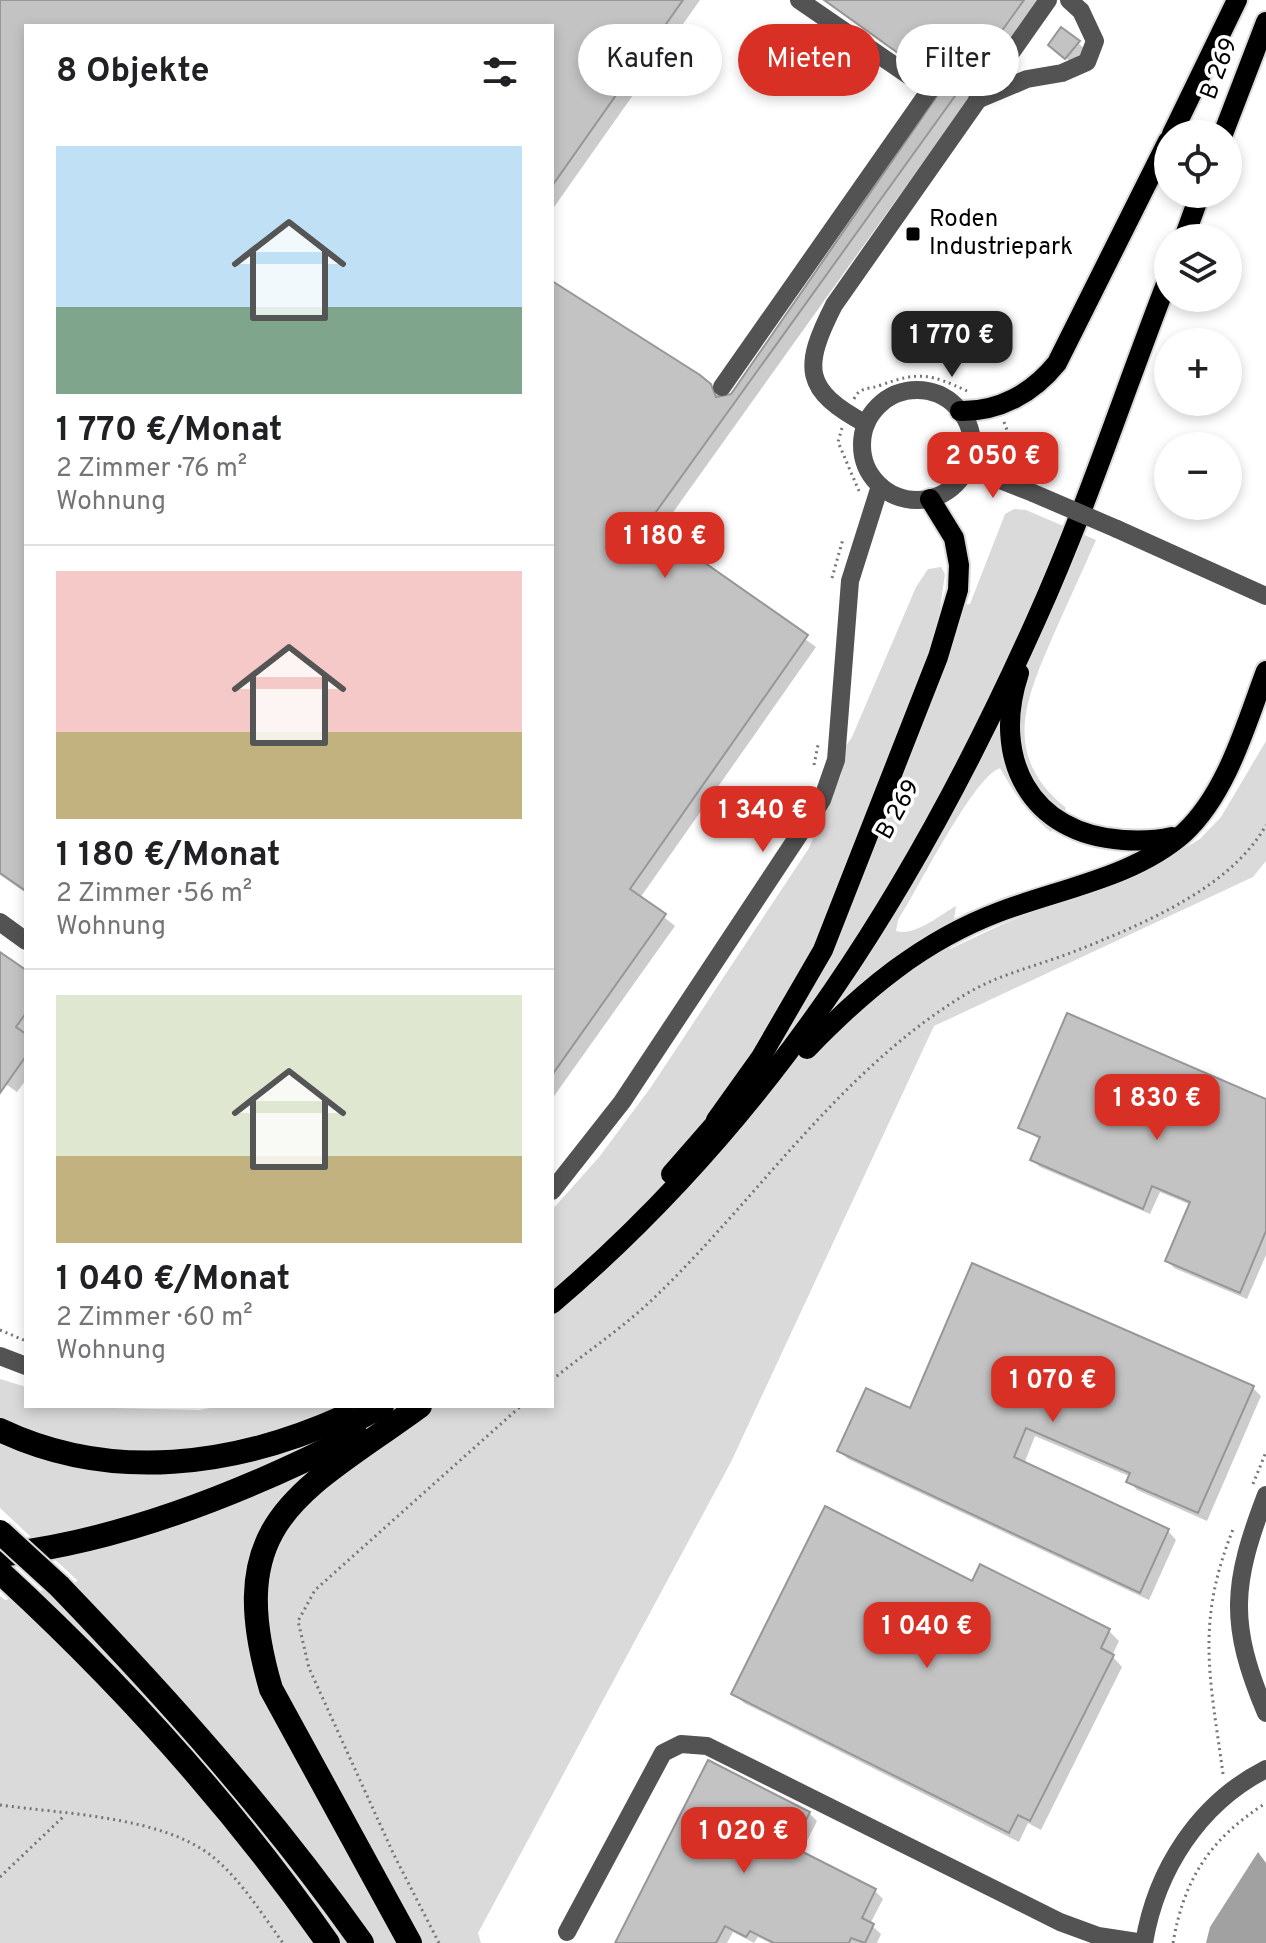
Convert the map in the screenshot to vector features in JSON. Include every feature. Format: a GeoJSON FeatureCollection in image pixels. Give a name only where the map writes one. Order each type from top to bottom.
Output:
{"type":"FeatureCollection","features":[{"type":"Feature","properties":{"kind":"highway"},"geometry":{"type":"LineString","coordinates":[[0,1430],[66,1453],[120,1462],[176,1463],[225,1458],[272,1446],[363,1408]]}},
{"type":"Feature","properties":{"kind":"highway"},"geometry":{"type":"LineString","coordinates":[[0,1543],[110,1519],[226,1480],[378,1408]]}},
{"type":"Feature","properties":{"kind":"highway"},"geometry":{"type":"LineString","coordinates":[[0,1555],[113,1531],[231,1492],[341,1443],[404,1408]]}},
{"type":"Feature","properties":{"kind":"highway"},"geometry":{"type":"LineString","coordinates":[[410,1943],[271,1689],[258,1644],[255,1607],[260,1562],[273,1531],[292,1501],[315,1480],[417,1408]]}},
{"type":"Feature","properties":{"kind":"highway"},"geometry":{"type":"LineString","coordinates":[[0,1532],[59,1586],[221,1759],[362,1943]]}},
{"type":"Feature","properties":{"kind":"highway"},"geometry":{"type":"LineString","coordinates":[[0,1572],[180,1754],[238,1824],[328,1943]]}},
{"type":"Feature","properties":{"kind":"main road"},"geometry":{"type":"LineString","coordinates":[[1179,120],[1237,0]]}},
{"type":"Feature","properties":{"kind":"main road","name":"B 269"},"geometry":{"type":"LineString","coordinates":[[1228,120],[1266,22]]}},
{"type":"Feature","properties":{"kind":"main road"},"geometry":{"type":"LineString","coordinates":[[960,411],[998,407],[1045,378],[1057,363],[1154,169]]}},
{"type":"Feature","properties":{"kind":"main road","name":"B 269"},"geometry":{"type":"LineString","coordinates":[[554,1285],[705,1147],[810,1006],[925,819],[1051,561],[1154,312]]}},
{"type":"Feature","properties":{"kind":"main road"},"geometry":{"type":"LineString","coordinates":[[1155,312],[1037,619],[1009,713],[1009,741],[1027,788],[1057,822],[1101,839],[1141,841],[1183,833]]}},
{"type":"Feature","properties":{"kind":"main road"},"geometry":{"type":"LineString","coordinates":[[705,1147],[823,950],[938,657],[958,590],[959,565],[954,538],[930,499]]}},
{"type":"Feature","properties":{"kind":"main road"},"geometry":{"type":"LineString","coordinates":[[554,1302],[622,1244],[810,1028],[864,946],[934,824],[1037,619]]}},
{"type":"Feature","properties":{"kind":"main road"},"geometry":{"type":"LineString","coordinates":[[705,1147],[839,1016],[900,965],[959,928],[1127,867],[1183,833],[1214,796],[1266,671]]}},
{"type":"Feature","properties":{"kind":"street"},"geometry":{"type":"LineString","coordinates":[[722,387],[930,90],[799,0]]}},
{"type":"Feature","properties":{"kind":"street"},"geometry":{"type":"LineString","coordinates":[[866,424],[822,396],[814,374],[822,328],[834,305],[1048,0]]}},
{"type":"Feature","properties":{"kind":"street"},"geometry":{"type":"LineString","coordinates":[[977,100],[1027,79],[1062,73],[1087,62],[1095,41],[1081,11],[1069,0]]}},
{"type":"Feature","properties":{"kind":"street"},"geometry":{"type":"LineString","coordinates":[[910,391],[934,393],[960,411],[971,438],[967,467],[952,487],[930,499],[904,499],[880,486],[871,476],[862,451],[866,424],[887,399],[910,391]]}},
{"type":"Feature","properties":{"kind":"street"},"geometry":{"type":"LineString","coordinates":[[967,467],[1032,485],[1117,529],[1266,596]]}},
{"type":"Feature","properties":{"kind":"street"},"geometry":{"type":"LineString","coordinates":[[554,1188],[622,1102],[822,800],[836,760],[850,581],[880,486]]}},
{"type":"Feature","properties":{"kind":"street"},"geometry":{"type":"LineString","coordinates":[[0,922],[24,940]]}},
{"type":"Feature","properties":{"kind":"street"},"geometry":{"type":"LineString","coordinates":[[0,1356],[24,1365]]}},
{"type":"Feature","properties":{"kind":"street"},"geometry":{"type":"LineString","coordinates":[[1266,1495],[1242,1564],[1238,1606],[1242,1652],[1266,1713]]}},
{"type":"Feature","properties":{"kind":"street"},"geometry":{"type":"LineString","coordinates":[[567,1932],[663,1753],[681,1744],[707,1746],[1060,1922],[1098,1936],[1144,1943],[1152,1907],[1181,1845],[1227,1794],[1266,1769]]}},
{"type":"Feature","properties":{"kind":"path"},"geometry":{"type":"LineString","coordinates":[[859,496],[859,485],[838,442],[847,414],[860,389],[907,375],[940,378],[970,393]]}},
{"type":"Feature","properties":{"kind":"path"},"geometry":{"type":"LineString","coordinates":[[998,407],[1023,473],[1032,485]]}},
{"type":"Feature","properties":{"kind":"path"},"geometry":{"type":"LineString","coordinates":[[830,589],[833,564],[847,529]]}},
{"type":"Feature","properties":{"kind":"path"},"geometry":{"type":"LineString","coordinates":[[812,775],[819,740]]}},
{"type":"Feature","properties":{"kind":"path"},"geometry":{"type":"LineString","coordinates":[[554,1379],[609,1339],[657,1296],[805,1133],[891,1048],[956,1001],[999,977],[1079,949],[1205,888],[1227,874],[1266,825]]}},
{"type":"Feature","properties":{"kind":"path"},"geometry":{"type":"LineString","coordinates":[[0,1330],[24,1340]]}},
{"type":"Feature","properties":{"kind":"path"},"geometry":{"type":"LineString","coordinates":[[439,1943],[394,1855],[309,1668],[298,1621],[315,1590],[519,1408]]}},
{"type":"Feature","properties":{"kind":"path"},"geometry":{"type":"LineString","coordinates":[[1173,1943],[1187,1893],[1203,1862],[1230,1827],[1266,1803]]}},
{"type":"Feature","properties":{"kind":"path"},"geometry":{"type":"LineString","coordinates":[[0,1805],[132,1823],[178,1838],[212,1857],[248,1895],[283,1943]]}},
{"type":"Feature","properties":{"kind":"path"},"geometry":{"type":"LineString","coordinates":[[0,1877],[65,1814]]}},
{"type":"Feature","properties":{"kind":"shaded area"},"geometry":{"type":"Polygon","coordinates":[[[1014,509],[1026,510],[1096,540],[1034,683],[1025,726],[1026,747],[1033,768],[1046,788],[1066,808],[1051,832],[1022,803],[1000,768],[975,791],[961,812],[898,920],[896,931],[919,928],[956,906],[950,949],[1003,924],[1166,859],[1200,839],[1221,817],[1266,741],[1266,861],[1253,877],[934,1026],[731,1462],[478,1933],[481,1943],[0,1943],[0,1596],[5,1600],[78,1581],[0,1508],[0,1379],[24,1386],[24,1408],[554,1408],[554,1208],[600,1156],[651,1087],[809,848],[841,775],[843,750],[852,737],[916,587],[928,569],[941,567],[945,574],[940,608],[970,604],[1005,514],[1014,509]]]}},
{"type":"Feature","properties":{"kind":"shaded area"},"geometry":{"type":"Polygon","coordinates":[[[1258,1852],[1266,1863],[1266,1943],[1206,1943],[1210,1927],[1258,1852]]]}},
{"type":"Feature","properties":{"kind":"building"},"geometry":{"type":"Polygon","coordinates":[[[0,0],[683,0],[666,24],[578,24],[578,96],[615,96],[554,183],[554,24],[24,24],[24,890],[0,873],[0,0]]]}},
{"type":"Feature","properties":{"kind":"building"},"geometry":{"type":"Polygon","coordinates":[[[824,0],[1024,0],[1007,24],[896,24],[896,52],[880,40],[880,24],[857,24],[824,0]]]}},
{"type":"Feature","properties":{"kind":"building"},"geometry":{"type":"Polygon","coordinates":[[[1061,27],[1080,41],[1065,59],[1048,45],[1061,27]]]}},
{"type":"Feature","properties":{"kind":"building"},"geometry":{"type":"Polygon","coordinates":[[[937,96],[955,96],[648,523],[808,635],[630,889],[666,914],[554,1072],[554,282],[700,375],[711,384],[716,397],[731,394],[937,96]]]}},
{"type":"Feature","properties":{"kind":"building"},"geometry":{"type":"Polygon","coordinates":[[[0,952],[24,969],[24,1016],[16,1027],[24,1033],[24,1059],[0,1093],[0,952]]]}},
{"type":"Feature","properties":{"kind":"building"},"geometry":{"type":"Polygon","coordinates":[[[1067,1013],[1266,1099],[1266,1231],[1240,1293],[1165,1261],[1190,1202],[1152,1186],[1143,1209],[1030,1160],[1040,1137],[1018,1128],[1067,1013]]]}},
{"type":"Feature","properties":{"kind":"building"},"geometry":{"type":"Polygon","coordinates":[[[972,1263],[1254,1386],[1198,1513],[1126,1482],[1130,1473],[1026,1428],[1014,1457],[1169,1529],[1140,1593],[837,1451],[866,1388],[910,1408],[972,1263]]]}},
{"type":"Feature","properties":{"kind":"building"},"geometry":{"type":"Polygon","coordinates":[[[825,1506],[972,1581],[980,1564],[1110,1629],[1101,1648],[1114,1655],[1030,1821],[1018,1815],[1009,1833],[731,1694],[825,1506]]]}},
{"type":"Feature","properties":{"kind":"building"},"geometry":{"type":"Polygon","coordinates":[[[708,1760],[810,1812],[793,1847],[876,1889],[862,1918],[874,1924],[865,1943],[851,1938],[849,1943],[774,1943],[750,1931],[746,1937],[725,1926],[716,1943],[615,1943],[708,1760]]]}},
{"type":"Feature","properties":{"kind":"place","name":"Roden Industriepark"},"geometry":{"type":"Point","coordinates":[913,234]}}]}
